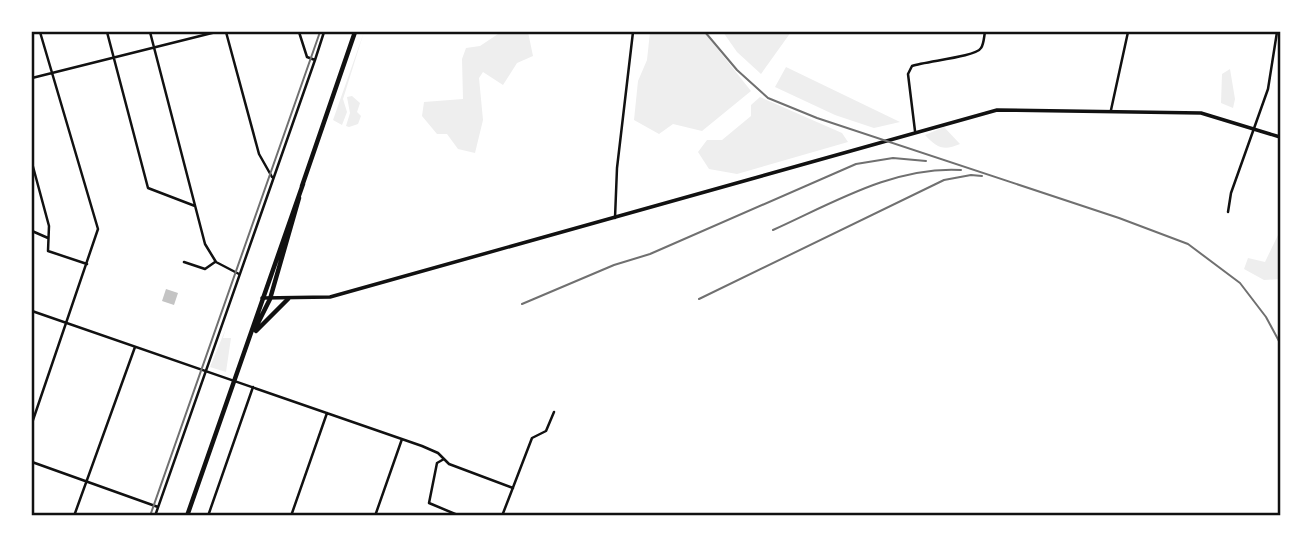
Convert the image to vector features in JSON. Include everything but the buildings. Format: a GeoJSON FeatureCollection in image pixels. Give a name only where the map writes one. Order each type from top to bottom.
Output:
{"type":"FeatureCollection","features":[{"type":"Feature","properties":{"kind":"main road"},"geometry":{"type":"LineString","coordinates":[[187,516],[355,32]]}},
{"type":"Feature","properties":{"kind":"main road"},"geometry":{"type":"LineString","coordinates":[[250,336],[270,299],[303,184]]}},
{"type":"Feature","properties":{"kind":"main road"},"geometry":{"type":"LineString","coordinates":[[250,336],[288,299]]}},
{"type":"Feature","properties":{"kind":"street"},"geometry":{"type":"LineString","coordinates":[[32,423],[98,229],[40,32]]}},
{"type":"Feature","properties":{"kind":"street"},"geometry":{"type":"LineString","coordinates":[[107,32],[148,188],[195,206]]}},
{"type":"Feature","properties":{"kind":"street"},"geometry":{"type":"LineString","coordinates":[[150,32],[205,244],[216,262],[239,274]]}},
{"type":"Feature","properties":{"kind":"street"},"geometry":{"type":"LineString","coordinates":[[32,78],[216,32]]}},
{"type":"Feature","properties":{"kind":"street"},"geometry":{"type":"LineString","coordinates":[[226,32],[259,154],[269,176],[273,178]]}},
{"type":"Feature","properties":{"kind":"street"},"geometry":{"type":"LineString","coordinates":[[299,32],[307,57],[315,60]]}},
{"type":"Feature","properties":{"kind":"street"},"geometry":{"type":"LineString","coordinates":[[155,516],[324,32]]}},
{"type":"Feature","properties":{"kind":"street"},"geometry":{"type":"LineString","coordinates":[[615,218],[617,168],[634,32]]}},
{"type":"Feature","properties":{"kind":"street"},"geometry":{"type":"LineString","coordinates":[[915,131],[908,74],[912,66],[932,59],[973,55],[982,47],[985,32]]}},
{"type":"Feature","properties":{"kind":"street"},"geometry":{"type":"LineString","coordinates":[[1111,110],[1128,32]]}},
{"type":"Feature","properties":{"kind":"street"},"geometry":{"type":"LineString","coordinates":[[1228,212],[1231,194],[1268,89],[1277,32]]}},
{"type":"Feature","properties":{"kind":"street"},"geometry":{"type":"LineString","coordinates":[[262,298],[330,297],[996,110],[1200,113],[1280,137]]}},
{"type":"Feature","properties":{"kind":"street"},"geometry":{"type":"LineString","coordinates":[[32,163],[48,226],[48,251],[87,264]]}},
{"type":"Feature","properties":{"kind":"street"},"geometry":{"type":"LineString","coordinates":[[32,231],[48,238]]}},
{"type":"Feature","properties":{"kind":"street"},"geometry":{"type":"LineString","coordinates":[[184,262],[205,269],[216,262]]}},
{"type":"Feature","properties":{"kind":"street"},"geometry":{"type":"LineString","coordinates":[[32,312],[402,439],[438,453],[449,464],[513,488]]}},
{"type":"Feature","properties":{"kind":"street"},"geometry":{"type":"LineString","coordinates":[[74,516],[135,347]]}},
{"type":"Feature","properties":{"kind":"street"},"geometry":{"type":"LineString","coordinates":[[208,516],[253,387]]}},
{"type":"Feature","properties":{"kind":"street"},"geometry":{"type":"LineString","coordinates":[[502,516],[532,438],[546,431],[554,412]]}},
{"type":"Feature","properties":{"kind":"street"},"geometry":{"type":"LineString","coordinates":[[292,516],[327,413]]}},
{"type":"Feature","properties":{"kind":"street"},"geometry":{"type":"LineString","coordinates":[[375,516],[402,439]]}},
{"type":"Feature","properties":{"kind":"street"},"geometry":{"type":"LineString","coordinates":[[444,459],[437,463],[429,503],[460,516]]}},
{"type":"Feature","properties":{"kind":"street"},"geometry":{"type":"LineString","coordinates":[[32,462],[158,507]]}},
{"type":"Feature","properties":{"kind":"shaded area"},"geometry":{"type":"Polygon","coordinates":[[[364,32],[343,99],[347,112],[342,125],[333,120],[364,32]]]}},
{"type":"Feature","properties":{"kind":"shaded area"},"geometry":{"type":"Polygon","coordinates":[[[501,32],[528,32],[533,56],[517,63],[503,85],[483,72],[479,78],[483,120],[475,153],[458,149],[447,134],[437,134],[422,116],[424,102],[463,99],[462,59],[466,48],[480,46],[501,32]]]}},
{"type":"Feature","properties":{"kind":"shaded area"},"geometry":{"type":"Polygon","coordinates":[[[650,32],[704,32],[751,91],[702,131],[673,124],[659,134],[634,120],[638,81],[647,60],[650,32]]]}},
{"type":"Feature","properties":{"kind":"shaded area"},"geometry":{"type":"Polygon","coordinates":[[[723,32],[791,32],[761,74],[737,52],[723,32]]]}},
{"type":"Feature","properties":{"kind":"shaded area"},"geometry":{"type":"Polygon","coordinates":[[[786,67],[900,122],[874,128],[835,115],[775,87],[786,67]]]}},
{"type":"Feature","properties":{"kind":"shaded area"},"geometry":{"type":"Polygon","coordinates":[[[1230,69],[1235,99],[1233,108],[1221,103],[1222,74],[1230,69]]]}},
{"type":"Feature","properties":{"kind":"shaded area"},"geometry":{"type":"Polygon","coordinates":[[[352,96],[360,103],[357,112],[361,116],[358,124],[349,127],[346,126],[350,113],[347,97],[352,96]]]}},
{"type":"Feature","properties":{"kind":"shaded area"},"geometry":{"type":"Polygon","coordinates":[[[760,97],[842,133],[848,142],[737,174],[709,169],[698,152],[707,140],[722,140],[751,116],[751,105],[760,97]]]}},
{"type":"Feature","properties":{"kind":"shaded area"},"geometry":{"type":"Polygon","coordinates":[[[944,127],[960,144],[941,147],[925,135],[944,127]]]}},
{"type":"Feature","properties":{"kind":"shaded area"},"geometry":{"type":"Polygon","coordinates":[[[1278,235],[1280,279],[1264,280],[1244,269],[1248,258],[1265,262],[1278,235]]]}},
{"type":"Feature","properties":{"kind":"shaded area"},"geometry":{"type":"Polygon","coordinates":[[[226,328],[223,338],[231,338],[226,372],[210,367],[226,328]]]}},
{"type":"Feature","properties":{"kind":"tram line"},"geometry":{"type":"LineString","coordinates":[[150,516],[320,32]]}},
{"type":"Feature","properties":{"kind":"railway"},"geometry":{"type":"LineString","coordinates":[[705,32],[737,70],[768,98],[817,118],[1119,218],[1188,244],[1240,283],[1266,317],[1280,343]]}},
{"type":"Feature","properties":{"kind":"railway"},"geometry":{"type":"LineString","coordinates":[[522,304],[614,265],[650,254],[856,164],[893,158],[926,161]]}},
{"type":"Feature","properties":{"kind":"railway"},"geometry":{"type":"LineString","coordinates":[[773,230],[841,198],[888,180],[936,170],[961,170]]}},
{"type":"Feature","properties":{"kind":"railway"},"geometry":{"type":"LineString","coordinates":[[699,299],[944,180],[971,175],[982,176]]}}]}
